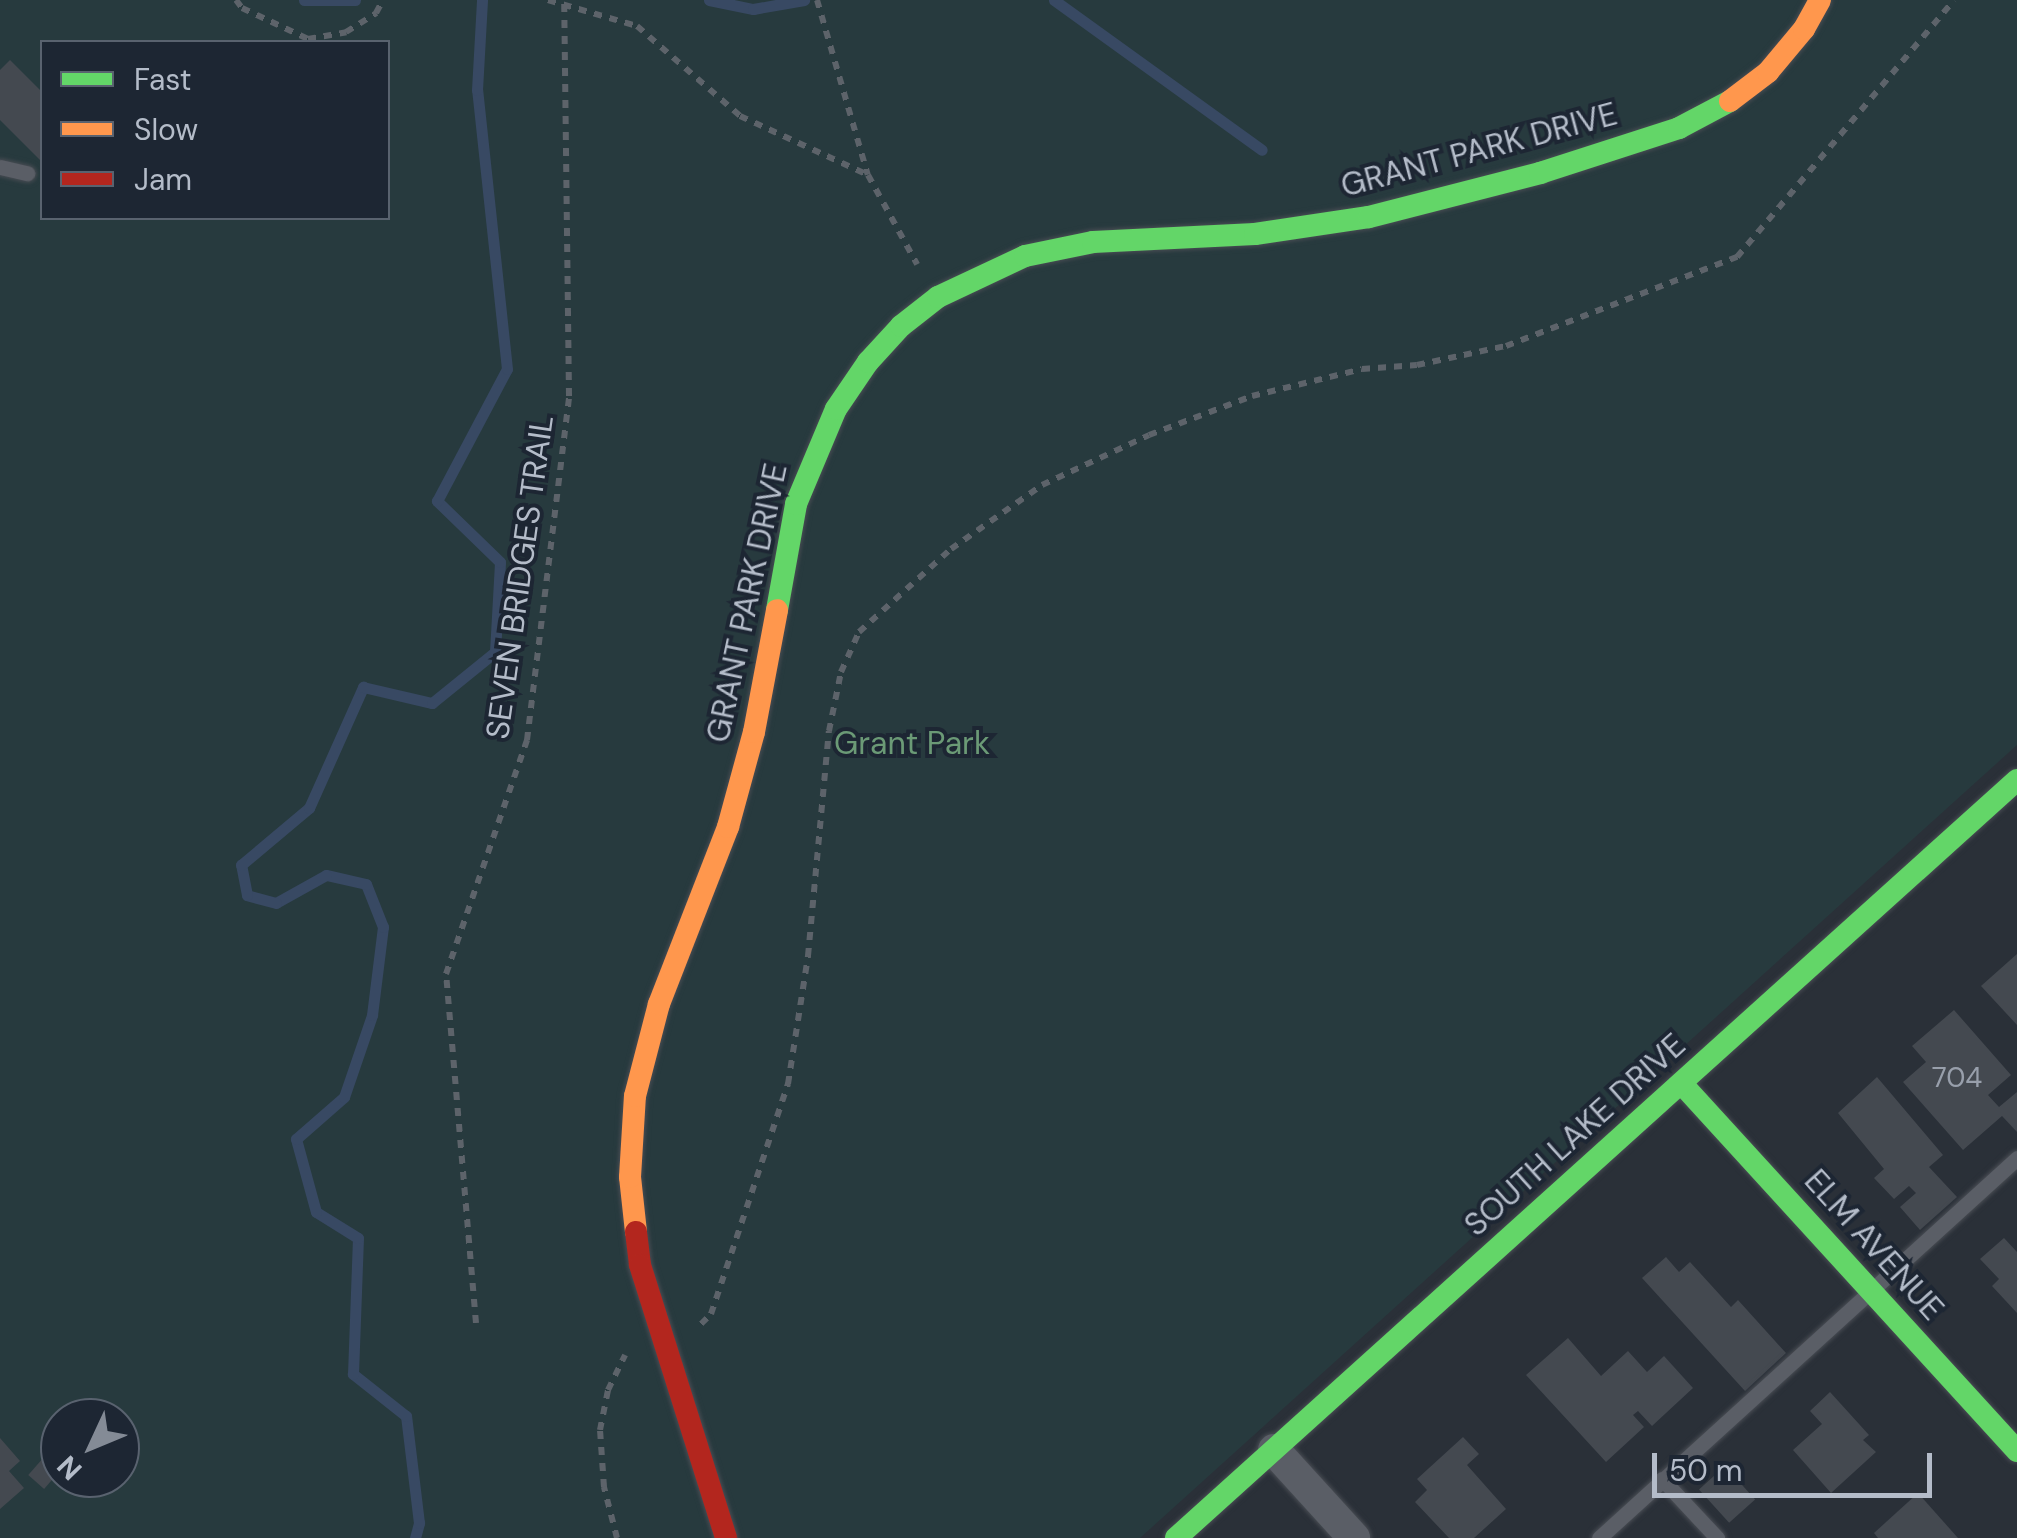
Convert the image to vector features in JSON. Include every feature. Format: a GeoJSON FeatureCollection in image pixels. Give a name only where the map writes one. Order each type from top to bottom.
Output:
{"type":"FeatureCollection","features":[{"type":"Feature","properties":{"kind":"street","name":"GRANT PARK DRIVE"},"geometry":{"type":"LineString","coordinates":[[726,1538],[640,1265],[630,1177],[635,1096],[659,1004],[728,827],[754,732],[796,504],[836,409],[868,362],[901,326],[938,298],[1025,256],[1093,242],[1255,234],[1369,217],[1540,174],[1679,128],[1728,103],[1768,72],[1804,29],[1820,0]]}},
{"type":"Feature","properties":{"kind":"street","name":"SOUTH LAKE DRIVE"},"geometry":{"type":"LineString","coordinates":[[1176,1538],[2017,780]]}},
{"type":"Feature","properties":{"kind":"street","name":"ELM AVENUE"},"geometry":{"type":"LineString","coordinates":[[1682,1084],[2017,1451]]}},
{"type":"Feature","properties":{"kind":"street"},"geometry":{"type":"LineString","coordinates":[[1274,1450],[1354,1538]]}},
{"type":"Feature","properties":{"kind":"lane"},"geometry":{"type":"LineString","coordinates":[[0,168],[27,173]]}},
{"type":"Feature","properties":{"kind":"lane"},"geometry":{"type":"LineString","coordinates":[[1599,1538],[2017,1158]]}},
{"type":"Feature","properties":{"kind":"lane"},"geometry":{"type":"LineString","coordinates":[[1662,1480],[1717,1538]]}},
{"type":"Feature","properties":{"kind":"path"},"geometry":{"type":"LineString","coordinates":[[236,0],[242,8],[308,39],[346,32],[376,13],[382,0]]}},
{"type":"Feature","properties":{"kind":"path"},"geometry":{"type":"LineString","coordinates":[[548,0],[637,26],[740,116],[868,175]]}},
{"type":"Feature","properties":{"kind":"path"},"geometry":{"type":"LineString","coordinates":[[817,0],[868,175],[904,244]]}},
{"type":"Feature","properties":{"kind":"path"},"geometry":{"type":"LineString","coordinates":[[692,1329],[711,1314],[788,1084],[808,956],[830,731],[841,672],[859,632],[950,549],[1042,485],[1149,435],[1252,396],[1362,369],[1416,366],[1506,346],[1737,258],[1954,0]]}},
{"type":"Feature","properties":{"kind":"path","name":"SEVEN BRIDGES TRAIL"},"geometry":{"type":"LineString","coordinates":[[476,1323],[446,974],[527,740],[569,396],[564,4]]}},
{"type":"Feature","properties":{"kind":"path"},"geometry":{"type":"LineString","coordinates":[[617,1538],[604,1487],[600,1430],[608,1390],[624,1356],[633,1351]]}},
{"type":"Feature","properties":{"kind":"green space","name":"Grant Park"},"geometry":{"type":"Polygon","coordinates":[[[0,0],[2017,0],[2017,745],[1140,1538],[0,1538],[0,0]]]}},
{"type":"Feature","properties":{"kind":"building"},"geometry":{"type":"Polygon","coordinates":[[[10,60],[40,90],[40,160],[0,120],[0,70],[10,60]]]}},
{"type":"Feature","properties":{"kind":"building"},"geometry":{"type":"Polygon","coordinates":[[[2017,954],[2017,1025],[1981,986],[2017,954]]]}},
{"type":"Feature","properties":{"kind":"building"},"geometry":{"type":"Polygon","coordinates":[[[1954,1010],[2011,1075],[1988,1095],[1999,1107],[2017,1092],[2017,1132],[2002,1116],[1963,1150],[1903,1082],[1926,1062],[1912,1046],[1954,1010]]]}},
{"type":"Feature","properties":{"kind":"building"},"geometry":{"type":"Polygon","coordinates":[[[1877,1077],[1943,1155],[1929,1167],[1957,1197],[1920,1230],[1900,1207],[1916,1193],[1909,1186],[1894,1199],[1874,1178],[1884,1169],[1838,1113],[1877,1077]]]}},
{"type":"Feature","properties":{"kind":"building"},"geometry":{"type":"Polygon","coordinates":[[[2004,1238],[2017,1252],[2017,1313],[1992,1286],[1999,1279],[1980,1259],[2004,1238]]]}},
{"type":"Feature","properties":{"kind":"building"},"geometry":{"type":"Polygon","coordinates":[[[1666,1257],[1679,1272],[1690,1262],[1731,1307],[1738,1300],[1786,1353],[1745,1391],[1642,1278],[1666,1257]]]}},
{"type":"Feature","properties":{"kind":"building"},"geometry":{"type":"Polygon","coordinates":[[[1568,1338],[1601,1376],[1628,1351],[1647,1372],[1664,1356],[1693,1388],[1652,1426],[1638,1411],[1633,1415],[1644,1427],[1606,1462],[1526,1375],[1568,1338]]]}},
{"type":"Feature","properties":{"kind":"building"},"geometry":{"type":"Polygon","coordinates":[[[1830,1392],[1869,1435],[1863,1440],[1876,1452],[1831,1493],[1793,1450],[1822,1424],[1810,1411],[1830,1392]]]}},
{"type":"Feature","properties":{"kind":"building"},"geometry":{"type":"Polygon","coordinates":[[[1463,1437],[1479,1454],[1467,1465],[1506,1509],[1474,1538],[1449,1538],[1415,1502],[1427,1490],[1417,1479],[1463,1437]]]}},
{"type":"Feature","properties":{"kind":"building"},"geometry":{"type":"Polygon","coordinates":[[[0,1438],[20,1461],[9,1471],[24,1488],[0,1509],[0,1438]]]}},
{"type":"Feature","properties":{"kind":"building"},"geometry":{"type":"Polygon","coordinates":[[[40,1462],[40,1485],[28,1475],[40,1462]]]}},
{"type":"Feature","properties":{"kind":"building"},"geometry":{"type":"Polygon","coordinates":[[[1725,1466],[1755,1499],[1729,1523],[1699,1489],[1725,1466]]]}},
{"type":"Feature","properties":{"kind":"building"},"geometry":{"type":"Polygon","coordinates":[[[1918,1493],[1958,1538],[1878,1538],[1874,1533],[1918,1493]]]}},
{"type":"Feature","properties":{"kind":"waterway"},"geometry":{"type":"LineString","coordinates":[[304,0],[355,0]]}},
{"type":"Feature","properties":{"kind":"waterway"},"geometry":{"type":"LineString","coordinates":[[415,1538],[419,1523],[406,1416],[353,1374],[358,1238],[316,1212],[296,1139],[344,1097],[372,1015],[383,927],[366,884],[326,875],[276,903],[247,895],[241,865],[309,808],[363,687],[432,703],[495,652],[500,562],[437,501],[507,369],[477,90],[482,0]]}},
{"type":"Feature","properties":{"kind":"waterway"},"geometry":{"type":"LineString","coordinates":[[709,0],[753,9],[804,0]]}},
{"type":"Feature","properties":{"kind":"waterway"},"geometry":{"type":"LineString","coordinates":[[1054,0],[1262,150]]}},
{"type":"Feature","properties":{"kind":"traffic: fast"},"geometry":{"type":"LineString","coordinates":[[777,610],[796,504],[836,409],[868,362],[901,326],[938,297],[1025,256],[1093,242],[1255,234],[1369,217],[1540,173],[1679,128],[1730,101]]}},
{"type":"Feature","properties":{"kind":"traffic: fast"},"geometry":{"type":"LineString","coordinates":[[1176,1538],[2017,780]]}},
{"type":"Feature","properties":{"kind":"traffic: fast"},"geometry":{"type":"LineString","coordinates":[[1682,1084],[2017,1451]]}},
{"type":"Feature","properties":{"kind":"traffic: slow"},"geometry":{"type":"LineString","coordinates":[[1730,101],[1768,72],[1804,29],[1820,0]]}},
{"type":"Feature","properties":{"kind":"traffic: slow"},"geometry":{"type":"LineString","coordinates":[[636,1232],[630,1177],[635,1096],[659,1004],[728,827],[754,732],[777,610]]}},
{"type":"Feature","properties":{"kind":"traffic: jam"},"geometry":{"type":"LineString","coordinates":[[636,1232],[640,1265],[726,1538]]}}]}
